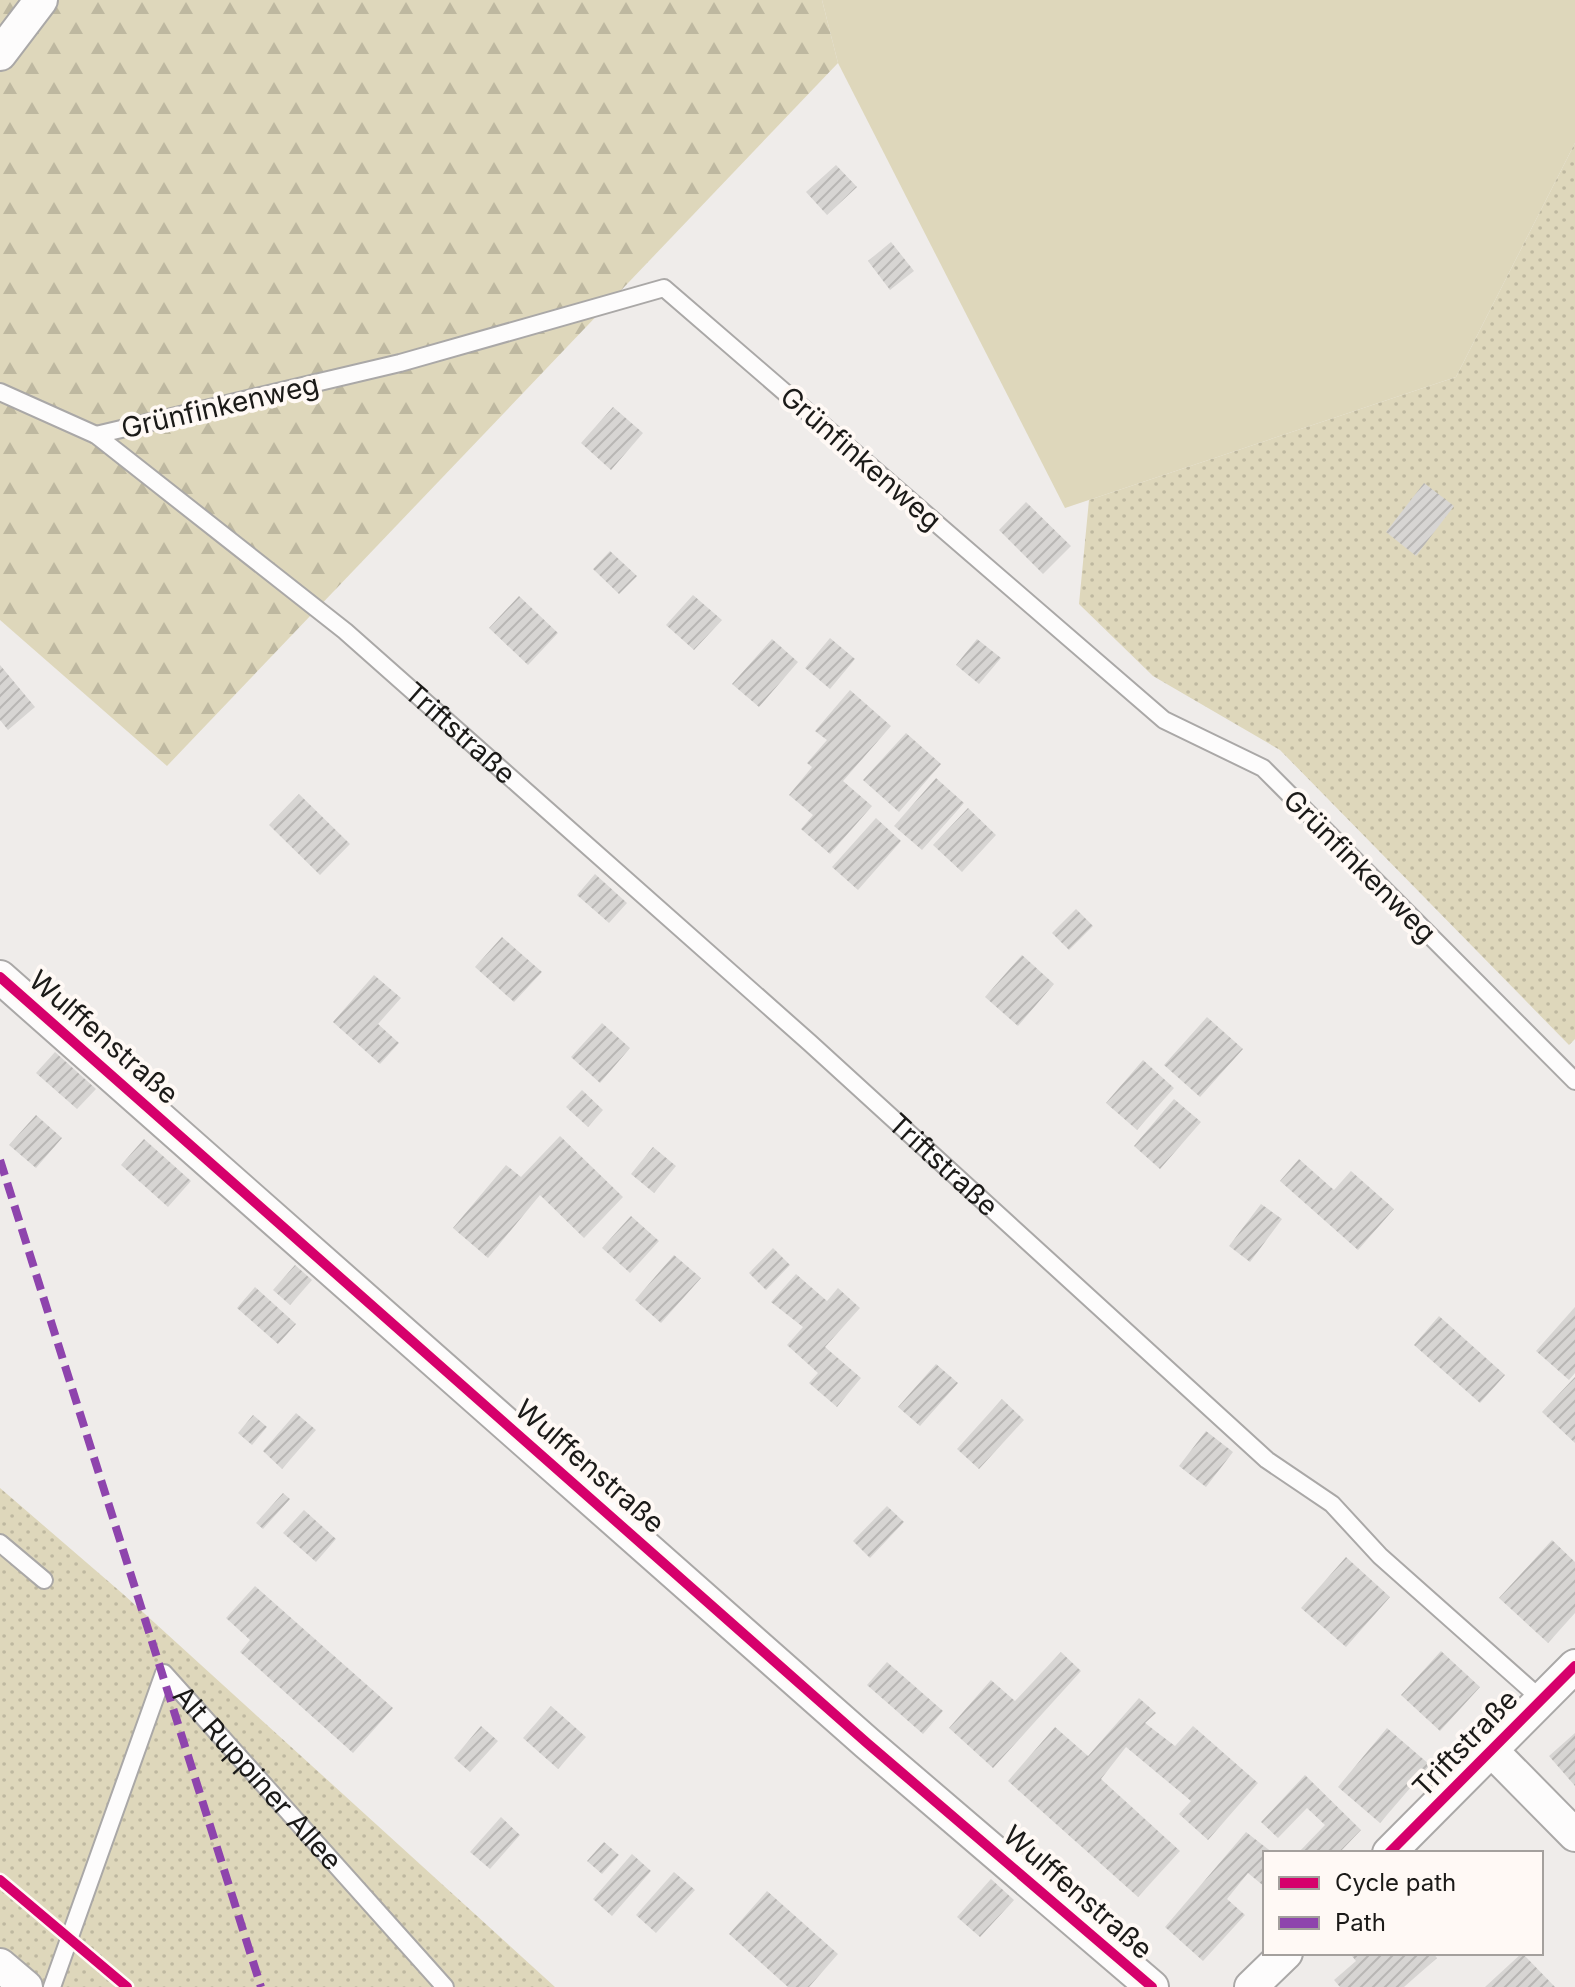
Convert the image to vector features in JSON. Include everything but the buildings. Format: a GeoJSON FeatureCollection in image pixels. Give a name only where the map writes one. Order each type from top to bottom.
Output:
{"type":"FeatureCollection","features":[{"type":"Feature","properties":{"kind":"street"},"geometry":{"type":"LineString","coordinates":[[0,54],[41,0]]}},
{"type":"Feature","properties":{"kind":"street","name":"Wulffenstraße"},"geometry":{"type":"LineString","coordinates":[[0,977],[867,1743],[1152,1987]]}},
{"type":"Feature","properties":{"kind":"street","name":"Triftstraße"},"geometry":{"type":"LineString","coordinates":[[1391,1851],[1493,1752],[1575,1666]]}},
{"type":"Feature","properties":{"kind":"street"},"geometry":{"type":"LineString","coordinates":[[1493,1752],[1575,1835]]}},
{"type":"Feature","properties":{"kind":"street"},"geometry":{"type":"LineString","coordinates":[[1251,1987],[1284,1955]]}},
{"type":"Feature","properties":{"kind":"street"},"geometry":{"type":"LineString","coordinates":[[0,1965],[26,1987]]}},
{"type":"Feature","properties":{"kind":"lane","name":"Grünfinkenweg"},"geometry":{"type":"LineString","coordinates":[[0,392],[96,435],[400,363],[664,288],[1164,720],[1263,768],[1575,1081]]}},
{"type":"Feature","properties":{"kind":"lane","name":"Triftstraße"},"geometry":{"type":"LineString","coordinates":[[96,435],[345,631],[798,1032],[1267,1460],[1332,1504],[1380,1556],[1541,1699]]}},
{"type":"Feature","properties":{"kind":"lane"},"geometry":{"type":"LineString","coordinates":[[0,1543],[44,1580]]}},
{"type":"Feature","properties":{"kind":"lane","name":"Alt Ruppiner Allee"},"geometry":{"type":"LineString","coordinates":[[52,1987],[164,1673],[445,1987]]}},
{"type":"Feature","properties":{"kind":"green space"},"geometry":{"type":"Polygon","coordinates":[[[0,0],[822,0],[838,63],[167,766],[0,620],[0,0]]]}},
{"type":"Feature","properties":{"kind":"green space"},"geometry":{"type":"Polygon","coordinates":[[[822,0],[1575,0],[1575,143],[1456,377],[1065,508],[838,63],[822,0]]]}},
{"type":"Feature","properties":{"kind":"green space"},"geometry":{"type":"Polygon","coordinates":[[[1575,143],[1575,1039],[1569,1045],[1280,750],[1153,676],[1079,604],[1089,500],[1456,377],[1575,143]]]}},
{"type":"Feature","properties":{"kind":"green space"},"geometry":{"type":"Polygon","coordinates":[[[0,1488],[123,1594],[555,1987],[0,1987],[0,1488]]]}},
{"type":"Feature","properties":{"kind":"marked path"},"geometry":{"type":"LineString","coordinates":[[0,1160],[261,1987]]}},
{"type":"Feature","properties":{"kind":"cycle path"},"geometry":{"type":"LineString","coordinates":[[0,977],[867,1743],[1152,1987]]}},
{"type":"Feature","properties":{"kind":"cycle path"},"geometry":{"type":"LineString","coordinates":[[1391,1851],[1575,1666]]}},
{"type":"Feature","properties":{"kind":"cycle path"},"geometry":{"type":"LineString","coordinates":[[0,1880],[127,1987]]}}]}
